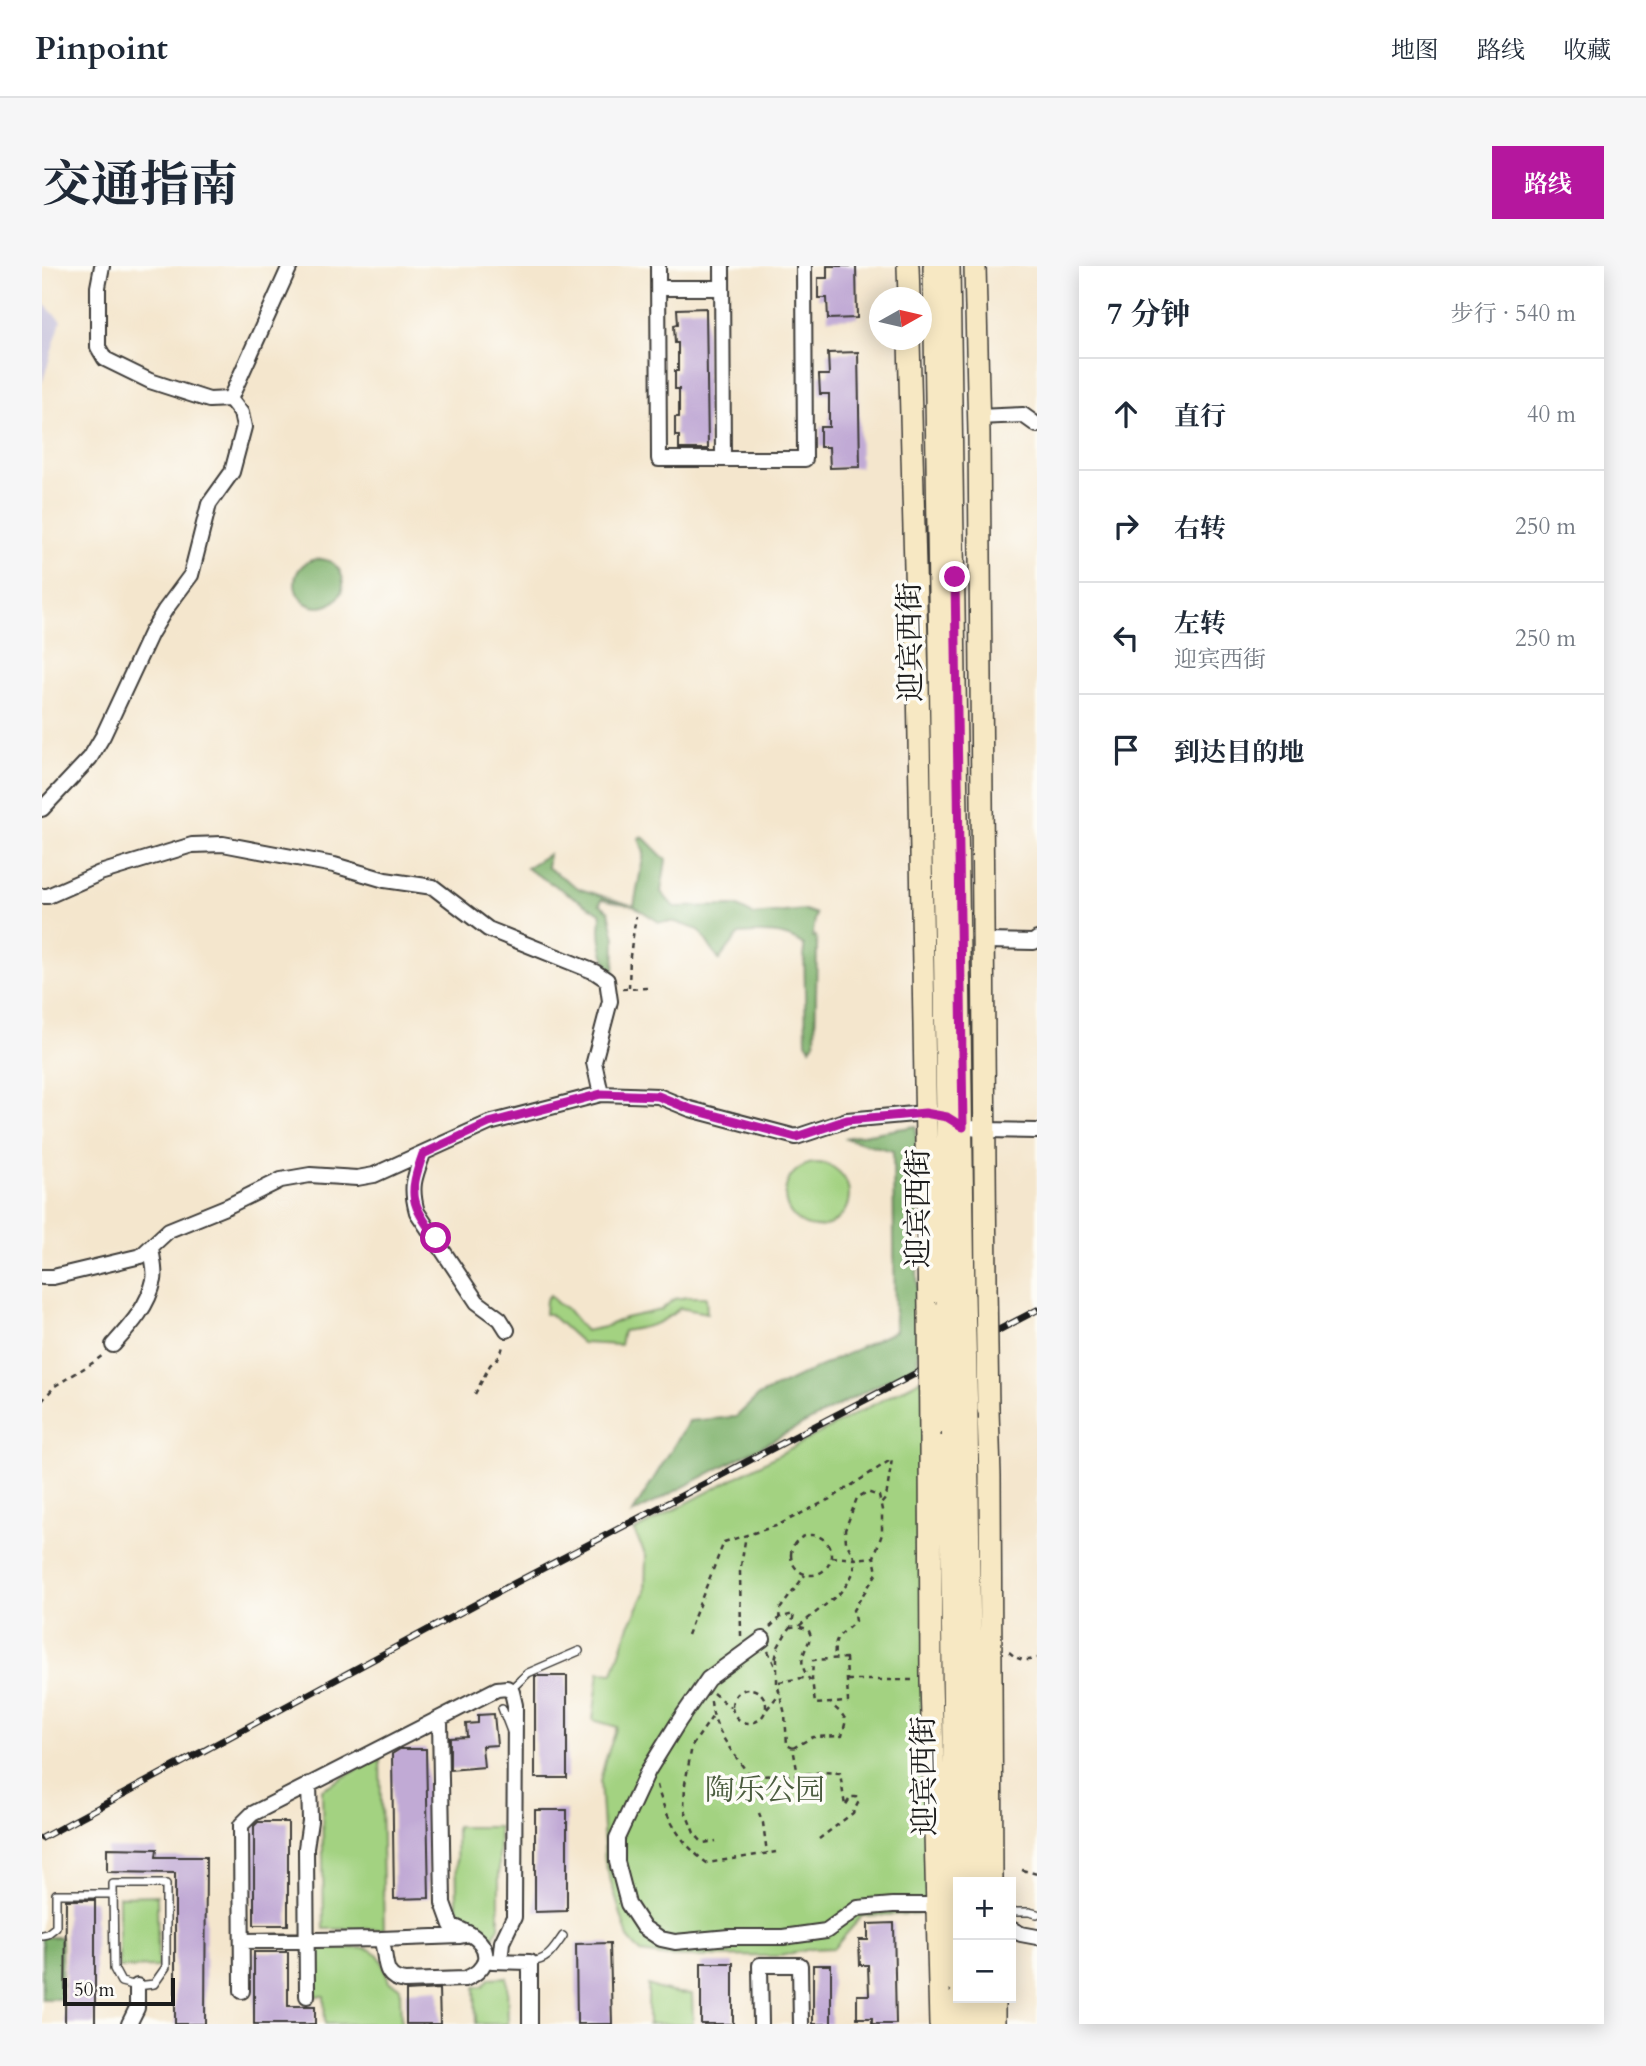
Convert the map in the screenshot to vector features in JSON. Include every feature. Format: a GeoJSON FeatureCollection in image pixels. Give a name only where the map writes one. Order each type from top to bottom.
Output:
{"type":"FeatureCollection","features":[{"type":"Feature","properties":{"kind":"street"},"geometry":{"type":"LineString","coordinates":[[102,266],[98,287],[99,347],[105,359],[162,385],[209,400],[230,399]]}},
{"type":"Feature","properties":{"kind":"street"},"geometry":{"type":"LineString","coordinates":[[230,399],[290,266]]}},
{"type":"Feature","properties":{"kind":"street"},"geometry":{"type":"LineString","coordinates":[[658,266],[659,459],[805,458],[804,266]]}},
{"type":"Feature","properties":{"kind":"street"},"geometry":{"type":"LineString","coordinates":[[722,266],[723,459]]}},
{"type":"Feature","properties":{"kind":"street"},"geometry":{"type":"LineString","coordinates":[[908,266],[909,287]]}},
{"type":"Feature","properties":{"kind":"street","name":"迎宾西街"},"geometry":{"type":"LineString","coordinates":[[934,266],[942,804],[955,1122]]}},
{"type":"Feature","properties":{"kind":"street","name":"迎宾西街"},"geometry":{"type":"LineString","coordinates":[[949,266],[955,577],[955,1122],[947,1303],[950,1479],[950,1906],[954,1940]]}},
{"type":"Feature","properties":{"kind":"street"},"geometry":{"type":"LineString","coordinates":[[975,266],[990,1476],[992,1877]]}},
{"type":"Feature","properties":{"kind":"street"},"geometry":{"type":"LineString","coordinates":[[658,288],[722,288]]}},
{"type":"Feature","properties":{"kind":"street"},"geometry":{"type":"LineString","coordinates":[[909,350],[925,1113],[947,1303]]}},
{"type":"Feature","properties":{"kind":"street"},"geometry":{"type":"LineString","coordinates":[[42,809],[90,758],[151,633],[191,575],[209,504],[232,472],[244,427],[241,413],[230,399]]}},
{"type":"Feature","properties":{"kind":"street"},"geometry":{"type":"LineString","coordinates":[[978,417],[1023,415],[1037,425]]}},
{"type":"Feature","properties":{"kind":"street"},"geometry":{"type":"LineString","coordinates":[[915,558],[939,559]]}},
{"type":"Feature","properties":{"kind":"street"},"geometry":{"type":"LineString","coordinates":[[955,577],[980,576]]}},
{"type":"Feature","properties":{"kind":"street"},"geometry":{"type":"LineString","coordinates":[[918,681],[941,680]]}},
{"type":"Feature","properties":{"kind":"street"},"geometry":{"type":"LineString","coordinates":[[919,806],[942,804]]}},
{"type":"Feature","properties":{"kind":"street"},"geometry":{"type":"LineString","coordinates":[[42,896],[48,896],[100,873],[192,845],[223,844],[334,865],[385,880],[433,887],[488,929],[595,972],[607,980],[610,1001],[594,1062],[601,1094]]}},
{"type":"Feature","properties":{"kind":"street"},"geometry":{"type":"LineString","coordinates":[[984,942],[1034,942],[1037,939]]}},
{"type":"Feature","properties":{"kind":"street"},"geometry":{"type":"LineString","coordinates":[[42,1278],[141,1256],[169,1230],[228,1206],[281,1180],[310,1175],[357,1178],[374,1175],[489,1123],[601,1094],[658,1096],[690,1109],[796,1137],[847,1120],[925,1113],[986,1130],[1037,1131]]}},
{"type":"Feature","properties":{"kind":"street"},"geometry":{"type":"LineString","coordinates":[[423,1154],[412,1196],[417,1212],[477,1303],[500,1319],[508,1331]]}},
{"type":"Feature","properties":{"kind":"street"},"geometry":{"type":"LineString","coordinates":[[113,1345],[145,1305],[155,1278],[151,1247]]}},
{"type":"Feature","properties":{"kind":"street"},"geometry":{"type":"LineString","coordinates":[[950,1479],[990,1476]]}},
{"type":"Feature","properties":{"kind":"street"},"geometry":{"type":"LineString","coordinates":[[763,1639],[708,1679],[648,1771],[617,1838],[617,1862],[628,1904],[643,1927],[661,1939],[675,1942],[729,1937],[783,1937],[826,1931],[858,1908],[893,1905],[950,1906]]}},
{"type":"Feature","properties":{"kind":"street"},"geometry":{"type":"LineString","coordinates":[[975,2024],[955,2010],[950,1906],[931,1680],[950,1651],[991,1651]]}},
{"type":"Feature","properties":{"kind":"street","name":"迎宾西街"},"geometry":{"type":"LineString","coordinates":[[950,1651],[973,1877]]}},
{"type":"Feature","properties":{"kind":"street"},"geometry":{"type":"LineString","coordinates":[[242,1990],[241,1825],[251,1814],[309,1784],[497,1689],[507,1688],[512,1692],[515,1705],[514,1917],[493,1961],[474,1976],[465,1979],[396,1980],[387,1968],[381,1939]]}},
{"type":"Feature","properties":{"kind":"street"},"geometry":{"type":"LineString","coordinates":[[440,1718],[443,1903],[451,1925],[481,1943],[493,1961],[530,1962],[530,2024]]}},
{"type":"Feature","properties":{"kind":"street"},"geometry":{"type":"LineString","coordinates":[[307,1996],[306,1848],[310,1821],[309,1784]]}},
{"type":"Feature","properties":{"kind":"street"},"geometry":{"type":"LineString","coordinates":[[1016,1932],[1037,1937]]}},
{"type":"Feature","properties":{"kind":"street"},"geometry":{"type":"LineString","coordinates":[[242,1941],[381,1939],[470,1934]]}},
{"type":"Feature","properties":{"kind":"street"},"geometry":{"type":"LineString","coordinates":[[761,2024],[760,1965],[800,1965],[801,2024]]}},
{"type":"Feature","properties":{"kind":"street"},"geometry":{"type":"LineString","coordinates":[[129,2024],[136,2008],[137,1986]]}},
{"type":"Feature","properties":{"kind":"street"},"geometry":{"type":"LineString","coordinates":[[994,2003],[994,2024]]}},
{"type":"Feature","properties":{"kind":"lane"},"geometry":{"type":"LineString","coordinates":[[510,1690],[528,1673],[579,1651]]}},
{"type":"Feature","properties":{"kind":"lane"},"geometry":{"type":"LineString","coordinates":[[502,1708],[515,1741]]}},
{"type":"Feature","properties":{"kind":"lane"},"geometry":{"type":"LineString","coordinates":[[113,1884],[166,1884],[166,1968],[154,1984],[137,1986],[121,1982],[114,1969],[113,1884]]}},
{"type":"Feature","properties":{"kind":"lane"},"geometry":{"type":"LineString","coordinates":[[42,1935],[56,1927],[56,1894],[113,1894]]}},
{"type":"Feature","properties":{"kind":"lane"},"geometry":{"type":"LineString","coordinates":[[1016,1912],[1037,1914]]}},
{"type":"Feature","properties":{"kind":"lane"},"geometry":{"type":"LineString","coordinates":[[530,1962],[541,1961],[550,1954],[563,1936]]}},
{"type":"Feature","properties":{"kind":"path"},"geometry":{"type":"LineString","coordinates":[[629,988],[630,956],[636,916]]}},
{"type":"Feature","properties":{"kind":"path"},"geometry":{"type":"LineString","coordinates":[[609,992],[649,988]]}},
{"type":"Feature","properties":{"kind":"path"},"geometry":{"type":"LineString","coordinates":[[475,1394],[490,1365],[500,1356],[508,1331]]}},
{"type":"Feature","properties":{"kind":"path"},"geometry":{"type":"LineString","coordinates":[[42,1401],[55,1386],[94,1362],[113,1345]]}},
{"type":"Feature","properties":{"kind":"path"},"geometry":{"type":"LineString","coordinates":[[687,1635],[724,1542],[776,1526],[832,1498],[892,1458],[887,1498],[881,1504]]}},
{"type":"Feature","properties":{"kind":"path"},"geometry":{"type":"LineString","coordinates":[[799,1626],[839,1594],[854,1571],[855,1559],[846,1542],[845,1530],[857,1498],[867,1492],[879,1496],[882,1534],[874,1557],[877,1573],[853,1611],[855,1621],[839,1634],[834,1647],[835,1659]]}},
{"type":"Feature","properties":{"kind":"path"},"geometry":{"type":"LineString","coordinates":[[810,1534],[821,1538],[829,1546],[831,1557],[827,1567],[817,1574],[806,1574],[796,1568],[791,1558],[792,1547],[800,1538],[810,1534]]}},
{"type":"Feature","properties":{"kind":"path"},"geometry":{"type":"LineString","coordinates":[[742,1653],[739,1599],[746,1535]]}},
{"type":"Feature","properties":{"kind":"path"},"geometry":{"type":"LineString","coordinates":[[831,1557],[874,1557]]}},
{"type":"Feature","properties":{"kind":"path"},"geometry":{"type":"LineString","coordinates":[[779,1619],[779,1609],[806,1574]]}},
{"type":"Feature","properties":{"kind":"path"},"geometry":{"type":"LineString","coordinates":[[794,1614],[792,1627],[778,1648],[774,1664],[763,1639],[767,1630],[779,1619],[794,1614]]}},
{"type":"Feature","properties":{"kind":"path"},"geometry":{"type":"LineString","coordinates":[[792,1627],[808,1629],[811,1636],[801,1660],[802,1668],[811,1679]]}},
{"type":"Feature","properties":{"kind":"path"},"geometry":{"type":"LineString","coordinates":[[778,1648],[777,1683],[785,1714],[787,1745],[793,1748]]}},
{"type":"Feature","properties":{"kind":"path"},"geometry":{"type":"LineString","coordinates":[[991,1651],[1007,1648],[1019,1660],[1037,1658]]}},
{"type":"Feature","properties":{"kind":"path"},"geometry":{"type":"LineString","coordinates":[[846,1658],[848,1702],[815,1704],[811,1679],[813,1660],[846,1658]]}},
{"type":"Feature","properties":{"kind":"path"},"geometry":{"type":"LineString","coordinates":[[777,1683],[811,1679]]}},
{"type":"Feature","properties":{"kind":"path"},"geometry":{"type":"LineString","coordinates":[[847,1680],[931,1680]]}},
{"type":"Feature","properties":{"kind":"path"},"geometry":{"type":"LineString","coordinates":[[731,1707],[734,1696],[744,1689],[755,1690],[764,1697],[767,1709]]}},
{"type":"Feature","properties":{"kind":"path"},"geometry":{"type":"LineString","coordinates":[[780,1693],[761,1720],[748,1725],[736,1719],[731,1707],[711,1691],[712,1716],[731,1751],[750,1776],[840,1773],[845,1806],[851,1797],[856,1797],[859,1801],[853,1814],[819,1839]]}},
{"type":"Feature","properties":{"kind":"path"},"geometry":{"type":"LineString","coordinates":[[793,1748],[813,1737],[842,1736],[846,1720],[835,1706],[829,1703]]}},
{"type":"Feature","properties":{"kind":"path"},"geometry":{"type":"LineString","coordinates":[[712,1716],[692,1746],[684,1808],[694,1833],[703,1843],[716,1841]]}},
{"type":"Feature","properties":{"kind":"path"},"geometry":{"type":"LineString","coordinates":[[793,1748],[798,1775]]}},
{"type":"Feature","properties":{"kind":"path"},"geometry":{"type":"LineString","coordinates":[[648,1771],[655,1774],[662,1806],[687,1847],[707,1863],[776,1852]]}},
{"type":"Feature","properties":{"kind":"path"},"geometry":{"type":"LineString","coordinates":[[759,1813],[767,1853]]}},
{"type":"Feature","properties":{"kind":"path"},"geometry":{"type":"LineString","coordinates":[[1023,1870],[1037,1874]]}},
{"type":"Feature","properties":{"kind":"shaded area"},"geometry":{"type":"Polygon","coordinates":[[[42,302],[61,321],[42,384],[42,302]]]}},
{"type":"Feature","properties":{"kind":"green space"},"geometry":{"type":"Polygon","coordinates":[[[319,559],[336,566],[343,583],[336,600],[319,607],[302,600],[295,583],[302,566],[319,559]]]}},
{"type":"Feature","properties":{"kind":"green space"},"geometry":{"type":"Polygon","coordinates":[[[642,836],[666,860],[661,892],[674,907],[736,906],[753,915],[805,910],[816,914],[812,938],[816,936],[817,947],[815,1042],[810,1048],[806,1042],[804,945],[781,935],[739,934],[719,960],[699,930],[675,922],[659,922],[634,906],[644,853],[639,838],[642,836]]]}},
{"type":"Feature","properties":{"kind":"green space"},"geometry":{"type":"Polygon","coordinates":[[[549,854],[547,867],[580,889],[634,906],[602,899],[600,904],[609,911],[615,938],[614,979],[602,949],[600,913],[526,868],[549,854]]]}},
{"type":"Feature","properties":{"kind":"green space"},"geometry":{"type":"Polygon","coordinates":[[[916,1126],[918,1364],[632,1514],[689,1421],[736,1417],[758,1396],[895,1331],[893,1151],[844,1138],[916,1126]]]}},
{"type":"Feature","properties":{"kind":"green space"},"geometry":{"type":"Polygon","coordinates":[[[811,1163],[823,1163],[840,1172],[847,1183],[847,1207],[840,1218],[823,1227],[811,1227],[799,1222],[790,1213],[785,1201],[785,1189],[790,1177],[799,1168],[811,1163]]]}},
{"type":"Feature","properties":{"kind":"green space"},"geometry":{"type":"Polygon","coordinates":[[[550,1295],[566,1308],[585,1331],[661,1310],[674,1299],[706,1297],[707,1313],[680,1308],[654,1324],[623,1331],[620,1345],[582,1343],[550,1314],[545,1314],[546,1300],[550,1295]]]}},
{"type":"Feature","properties":{"kind":"green space","name":"陶乐公园"},"geometry":{"type":"Polygon","coordinates":[[[924,1378],[928,1913],[862,1916],[834,1948],[811,1949],[781,1956],[669,1957],[641,1953],[628,1938],[605,1862],[600,1781],[617,1727],[593,1720],[599,1672],[613,1673],[629,1626],[645,1593],[646,1556],[634,1531],[924,1378]]]}},
{"type":"Feature","properties":{"kind":"green space"},"geometry":{"type":"Polygon","coordinates":[[[380,1757],[384,1929],[324,1929],[322,1789],[380,1757]]]}},
{"type":"Feature","properties":{"kind":"green space"},"geometry":{"type":"Polygon","coordinates":[[[456,1827],[499,1827],[499,1927],[491,1940],[486,1933],[464,1918],[457,1905],[456,1827]]]}},
{"type":"Feature","properties":{"kind":"green space"},"geometry":{"type":"Polygon","coordinates":[[[157,1895],[158,1967],[119,1968],[119,1896],[157,1895]]]}},
{"type":"Feature","properties":{"kind":"green space"},"geometry":{"type":"Polygon","coordinates":[[[42,1937],[61,1937],[62,1999],[42,1999],[42,1937]]]}},
{"type":"Feature","properties":{"kind":"green space"},"geometry":{"type":"Polygon","coordinates":[[[315,1949],[371,1949],[379,1956],[389,1982],[400,1987],[401,2024],[325,2024],[324,1996],[316,1996],[315,1949]]]}},
{"type":"Feature","properties":{"kind":"green space"},"geometry":{"type":"Polygon","coordinates":[[[507,1977],[508,2024],[476,2024],[475,1987],[483,1986],[490,1978],[507,1977]]]}},
{"type":"Feature","properties":{"kind":"green space"},"geometry":{"type":"Polygon","coordinates":[[[648,1985],[669,1992],[692,1994],[693,2024],[648,2024],[648,1985]]]}},
{"type":"Feature","properties":{"kind":"building"},"geometry":{"type":"Polygon","coordinates":[[[827,266],[856,266],[857,318],[828,319],[827,298],[818,298],[818,278],[827,278],[827,266]]]}},
{"type":"Feature","properties":{"kind":"building"},"geometry":{"type":"Polygon","coordinates":[[[706,308],[708,449],[679,449],[679,436],[675,436],[675,417],[679,417],[679,389],[675,389],[678,343],[675,343],[674,325],[678,324],[677,309],[706,308]]]}},
{"type":"Feature","properties":{"kind":"building"},"geometry":{"type":"Polygon","coordinates":[[[858,352],[860,467],[830,468],[829,447],[820,447],[820,427],[829,427],[829,394],[820,394],[819,375],[829,375],[828,353],[858,352]]]}},
{"type":"Feature","properties":{"kind":"building"},"geometry":{"type":"Polygon","coordinates":[[[535,1676],[567,1676],[567,1778],[535,1778],[535,1676]]]}},
{"type":"Feature","properties":{"kind":"building"},"geometry":{"type":"Polygon","coordinates":[[[494,1714],[497,1745],[482,1746],[484,1767],[450,1770],[450,1738],[467,1737],[466,1724],[478,1723],[478,1715],[494,1714]]]}},
{"type":"Feature","properties":{"kind":"building"},"geometry":{"type":"Polygon","coordinates":[[[400,1749],[426,1749],[429,1898],[394,1899],[392,1754],[400,1749]]]}},
{"type":"Feature","properties":{"kind":"building"},"geometry":{"type":"Polygon","coordinates":[[[535,1810],[567,1810],[567,1911],[535,1912],[535,1810]]]}},
{"type":"Feature","properties":{"kind":"building"},"geometry":{"type":"Polygon","coordinates":[[[258,1822],[288,1822],[288,1925],[254,1925],[254,1826],[258,1822]]]}},
{"type":"Feature","properties":{"kind":"building"},"geometry":{"type":"Polygon","coordinates":[[[107,1848],[157,1849],[156,1857],[206,1857],[205,2024],[175,2024],[175,1873],[107,1872],[107,1848]]]}},
{"type":"Feature","properties":{"kind":"building"},"geometry":{"type":"Polygon","coordinates":[[[66,1900],[95,1900],[95,2024],[65,2024],[66,1900]]]}},
{"type":"Feature","properties":{"kind":"building"},"geometry":{"type":"Polygon","coordinates":[[[894,1923],[896,2024],[872,2024],[872,2018],[857,2018],[857,1995],[869,1995],[868,1965],[860,1965],[859,1940],[868,1940],[868,1924],[894,1923]]]}},
{"type":"Feature","properties":{"kind":"building"},"geometry":{"type":"Polygon","coordinates":[[[610,1943],[612,2024],[577,2024],[576,1944],[610,1943]]]}},
{"type":"Feature","properties":{"kind":"building"},"geometry":{"type":"Polygon","coordinates":[[[254,1952],[288,1952],[288,2006],[315,2006],[315,2024],[254,2024],[254,1952]]]}},
{"type":"Feature","properties":{"kind":"building"},"geometry":{"type":"Polygon","coordinates":[[[701,1963],[733,1963],[733,2024],[701,2024],[701,1963]]]}},
{"type":"Feature","properties":{"kind":"building"},"geometry":{"type":"Polygon","coordinates":[[[813,1965],[831,1965],[831,2024],[813,2024],[813,1965]]]}},
{"type":"Feature","properties":{"kind":"building"},"geometry":{"type":"Polygon","coordinates":[[[439,1989],[440,2024],[406,2024],[406,1991],[439,1989]]]}},
{"type":"Feature","properties":{"kind":"railway"},"geometry":{"type":"LineString","coordinates":[[42,1838],[513,1584],[1037,1310]]}},
{"type":"Feature","properties":{"kind":"route"},"geometry":{"type":"LineString","coordinates":[[436,1238],[417,1212],[412,1196],[423,1154],[489,1123],[601,1094],[658,1096],[690,1109],[796,1137],[847,1120],[925,1113],[947,1117],[963,1127],[955,577]]}}]}
